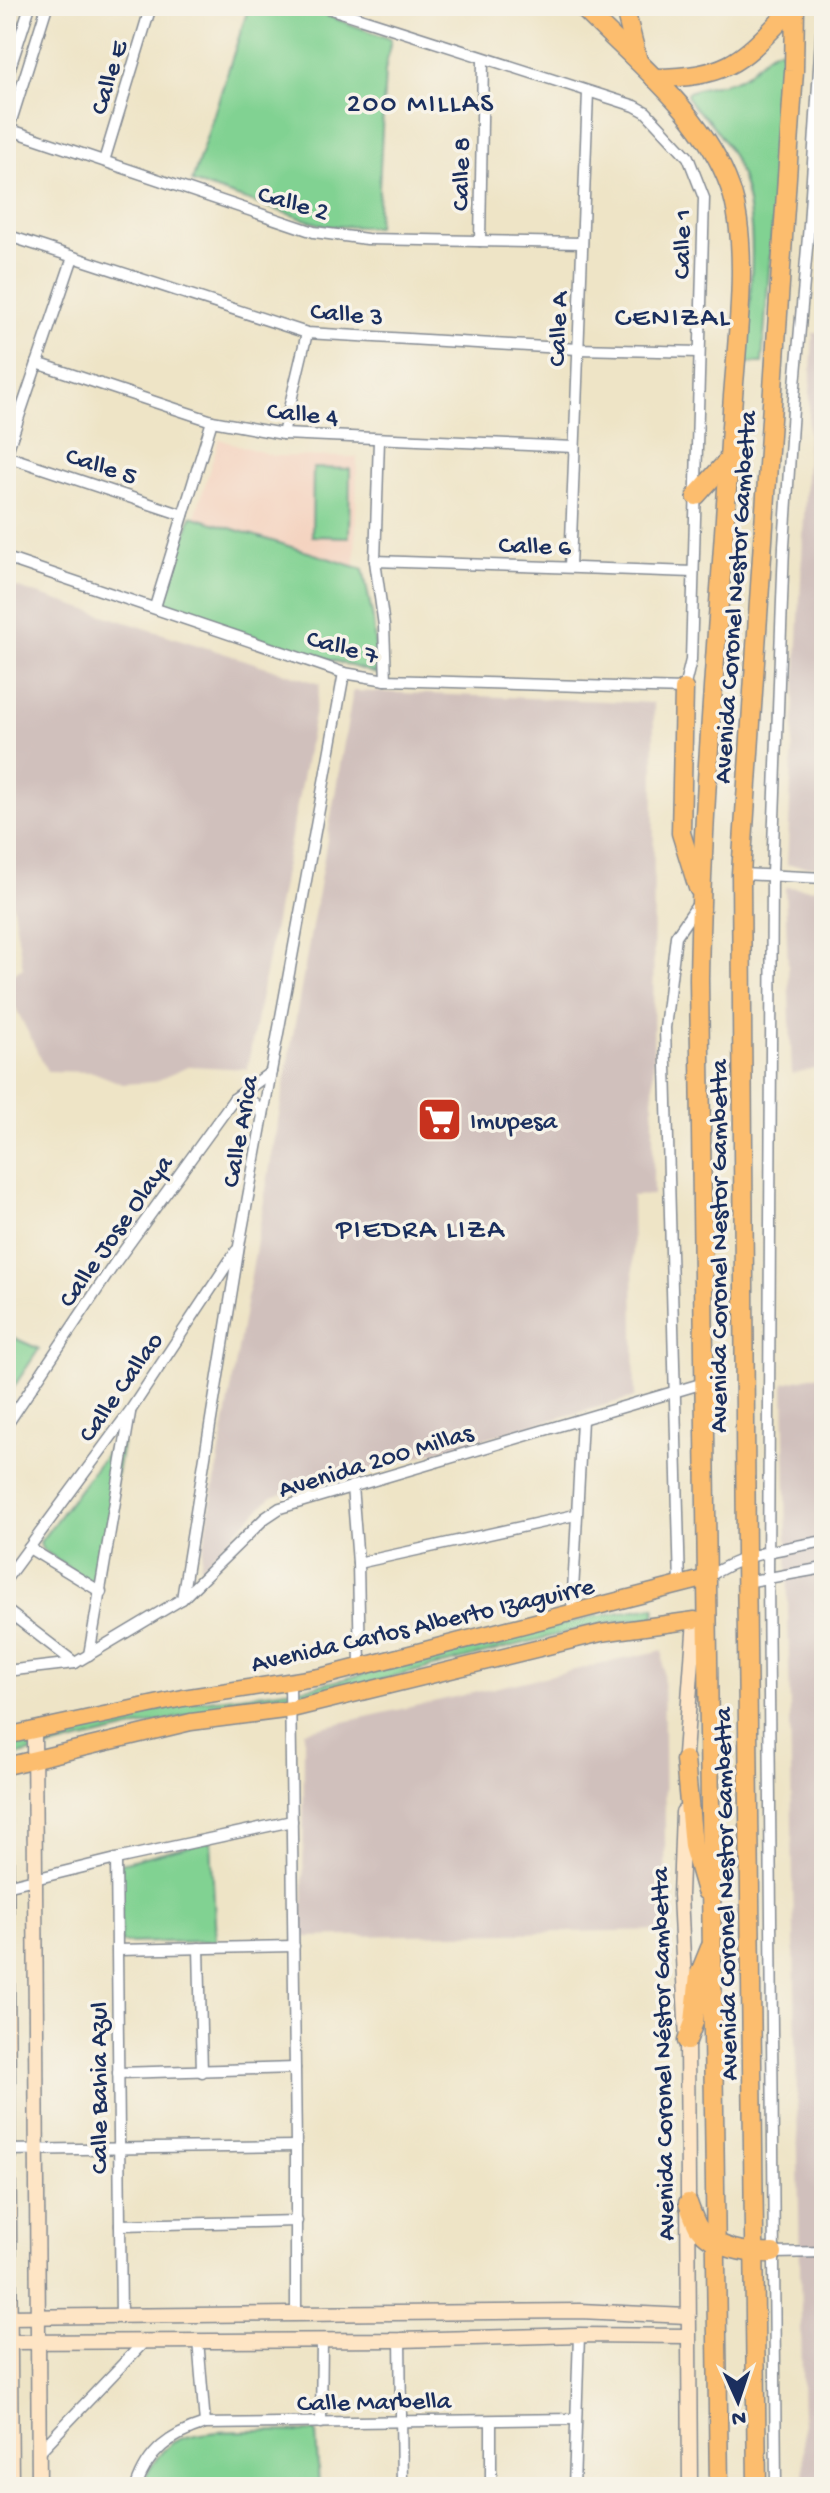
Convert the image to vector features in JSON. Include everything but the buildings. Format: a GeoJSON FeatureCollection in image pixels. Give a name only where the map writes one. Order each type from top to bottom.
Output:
{"type":"FeatureCollection","features":[{"type":"Feature","properties":{"kind":"highway","name":"Avenida Coronel Nestor Gambetta"},"geometry":{"type":"LineString","coordinates":[[581,6],[638,61],[706,137],[726,176],[738,216],[740,272],[701,899],[699,979],[719,2487]]}},
{"type":"Feature","properties":{"kind":"highway"},"geometry":{"type":"LineString","coordinates":[[624,6],[638,61]]}},
{"type":"Feature","properties":{"kind":"highway","name":"Avenida Coronel Nestor Gambetta"},"geometry":{"type":"LineString","coordinates":[[757,2487],[741,874],[794,71],[795,6]]}},
{"type":"Feature","properties":{"kind":"highway"},"geometry":{"type":"LineString","coordinates":[[654,78],[685,77],[728,67],[757,46],[795,6]]}},
{"type":"Feature","properties":{"kind":"highway"},"geometry":{"type":"LineString","coordinates":[[696,496],[729,459]]}},
{"type":"Feature","properties":{"kind":"highway"},"geometry":{"type":"LineString","coordinates":[[684,689],[681,833],[701,899]]}},
{"type":"Feature","properties":{"kind":"highway"},"geometry":{"type":"LineString","coordinates":[[695,1620],[707,1578]]}},
{"type":"Feature","properties":{"kind":"highway"},"geometry":{"type":"LineString","coordinates":[[685,1760],[693,1846],[712,1915]]}},
{"type":"Feature","properties":{"kind":"highway"},"geometry":{"type":"LineString","coordinates":[[687,2041],[694,2022],[699,1975],[713,1942]]}},
{"type":"Feature","properties":{"kind":"highway"},"geometry":{"type":"LineString","coordinates":[[688,2203],[697,2226],[715,2243],[754,2254],[773,2253]]}},
{"type":"Feature","properties":{"kind":"main road","name":"Avenida Carlos Alberto Izaguirre"},"geometry":{"type":"LineString","coordinates":[[6,1736],[183,1698],[290,1683],[707,1578]]}},
{"type":"Feature","properties":{"kind":"main road","name":"Avenida Carlos Alberto Izaguirre"},"geometry":{"type":"LineString","coordinates":[[6,1766],[191,1722],[292,1709],[601,1633],[695,1620]]}},
{"type":"Feature","properties":{"kind":"street"},"geometry":{"type":"LineString","coordinates":[[6,80],[30,6]]}},
{"type":"Feature","properties":{"kind":"street"},"geometry":{"type":"LineString","coordinates":[[7,133],[47,6]]}},
{"type":"Feature","properties":{"kind":"street","name":"Calle E"},"geometry":{"type":"LineString","coordinates":[[104,161],[151,6]]}},
{"type":"Feature","properties":{"kind":"street","name":"Calle 1"},"geometry":{"type":"LineString","coordinates":[[322,6],[483,60],[635,106],[646,112],[688,157],[704,198],[691,660],[684,689]]}},
{"type":"Feature","properties":{"kind":"street"},"geometry":{"type":"LineString","coordinates":[[776,2487],[768,1578],[772,874],[784,546],[823,6]]}},
{"type":"Feature","properties":{"kind":"street","name":"Calle 8"},"geometry":{"type":"LineString","coordinates":[[480,241],[483,60]]}},
{"type":"Feature","properties":{"kind":"street","name":"Calle A"},"geometry":{"type":"LineString","coordinates":[[570,567],[588,92]]}},
{"type":"Feature","properties":{"kind":"street","name":"Calle 2"},"geometry":{"type":"LineString","coordinates":[[7,133],[104,161],[314,232],[367,239],[582,243]]}},
{"type":"Feature","properties":{"kind":"street","name":"Calle 3"},"geometry":{"type":"LineString","coordinates":[[6,235],[307,333],[578,349],[699,352]]}},
{"type":"Feature","properties":{"kind":"street"},"geometry":{"type":"LineString","coordinates":[[6,456],[73,257]]}},
{"type":"Feature","properties":{"kind":"street"},"geometry":{"type":"LineString","coordinates":[[283,434],[307,333]]}},
{"type":"Feature","properties":{"kind":"street","name":"Calle 4"},"geometry":{"type":"LineString","coordinates":[[37,363],[212,421],[283,434],[574,447]]}},
{"type":"Feature","properties":{"kind":"street"},"geometry":{"type":"LineString","coordinates":[[155,607],[212,421]]}},
{"type":"Feature","properties":{"kind":"street"},"geometry":{"type":"LineString","coordinates":[[379,440],[375,561],[384,626],[386,680]]}},
{"type":"Feature","properties":{"kind":"street","name":"Calle 5"},"geometry":{"type":"LineString","coordinates":[[6,456],[183,515]]}},
{"type":"Feature","properties":{"kind":"street","name":"Calle 7"},"geometry":{"type":"LineString","coordinates":[[6,558],[344,673],[386,680],[684,689]]}},
{"type":"Feature","properties":{"kind":"street","name":"Calle 6"},"geometry":{"type":"LineString","coordinates":[[375,561],[693,572]]}},
{"type":"Feature","properties":{"kind":"street","name":"Calle Arica"},"geometry":{"type":"LineString","coordinates":[[182,1599],[239,1246],[344,673]]}},
{"type":"Feature","properties":{"kind":"street"},"geometry":{"type":"LineString","coordinates":[[741,874],[824,878]]}},
{"type":"Feature","properties":{"kind":"street"},"geometry":{"type":"LineString","coordinates":[[680,1587],[665,1028],[676,936],[701,899]]}},
{"type":"Feature","properties":{"kind":"street","name":"Calle Jose Olaya"},"geometry":{"type":"LineString","coordinates":[[6,1426],[115,1263],[234,1099],[271,1072]]}},
{"type":"Feature","properties":{"kind":"street"},"geometry":{"type":"LineString","coordinates":[[234,1099],[254,1103],[263,1114]]}},
{"type":"Feature","properties":{"kind":"street","name":"Calle Callao"},"geometry":{"type":"LineString","coordinates":[[6,1579],[130,1411],[239,1246]]}},
{"type":"Feature","properties":{"kind":"street"},"geometry":{"type":"LineString","coordinates":[[214,1284],[232,1290]]}},
{"type":"Feature","properties":{"kind":"street","name":"Avenida 200 Millas"},"geometry":{"type":"LineString","coordinates":[[6,1671],[75,1663],[89,1655],[182,1599],[265,1518],[280,1508],[704,1383]]}},
{"type":"Feature","properties":{"kind":"street"},"geometry":{"type":"LineString","coordinates":[[89,1655],[130,1411]]}},
{"type":"Feature","properties":{"kind":"street"},"geometry":{"type":"LineString","coordinates":[[572,1611],[582,1420]]}},
{"type":"Feature","properties":{"kind":"street"},"geometry":{"type":"LineString","coordinates":[[352,1486],[358,1563],[360,1667]]}},
{"type":"Feature","properties":{"kind":"street"},"geometry":{"type":"LineString","coordinates":[[358,1563],[575,1515]]}},
{"type":"Feature","properties":{"kind":"street"},"geometry":{"type":"LineString","coordinates":[[707,1578],[725,1565],[746,1557],[824,1541]]}},
{"type":"Feature","properties":{"kind":"street"},"geometry":{"type":"LineString","coordinates":[[29,1548],[101,1592]]}},
{"type":"Feature","properties":{"kind":"street"},"geometry":{"type":"LineString","coordinates":[[746,1582],[824,1568]]}},
{"type":"Feature","properties":{"kind":"street"},"geometry":{"type":"LineString","coordinates":[[6,1610],[75,1663]]}},
{"type":"Feature","properties":{"kind":"street","name":"Avenida Coronel Néstor Gambetta"},"geometry":{"type":"LineString","coordinates":[[690,2487],[687,2041],[680,1895],[695,1620]]}},
{"type":"Feature","properties":{"kind":"street"},"geometry":{"type":"LineString","coordinates":[[290,1683],[296,2315]]}},
{"type":"Feature","properties":{"kind":"street"},"geometry":{"type":"LineString","coordinates":[[34,1730],[39,2487]]}},
{"type":"Feature","properties":{"kind":"street"},"geometry":{"type":"LineString","coordinates":[[7,1885],[292,1821]]}},
{"type":"Feature","properties":{"kind":"street"},"geometry":{"type":"LineString","coordinates":[[6,1846],[7,2342],[11,2487]]}},
{"type":"Feature","properties":{"kind":"street","name":"Calle Bahia Azul"},"geometry":{"type":"LineString","coordinates":[[116,1859],[121,2318]]}},
{"type":"Feature","properties":{"kind":"street"},"geometry":{"type":"LineString","coordinates":[[118,1950],[294,1946]]}},
{"type":"Feature","properties":{"kind":"street"},"geometry":{"type":"LineString","coordinates":[[199,1948],[202,2072]]}},
{"type":"Feature","properties":{"kind":"street"},"geometry":{"type":"LineString","coordinates":[[118,2073],[295,2068]]}},
{"type":"Feature","properties":{"kind":"street"},"geometry":{"type":"LineString","coordinates":[[6,2150],[296,2146]]}},
{"type":"Feature","properties":{"kind":"street"},"geometry":{"type":"LineString","coordinates":[[120,2225],[297,2221]]}},
{"type":"Feature","properties":{"kind":"street"},"geometry":{"type":"LineString","coordinates":[[773,2253],[824,2252]]}},
{"type":"Feature","properties":{"kind":"street"},"geometry":{"type":"LineString","coordinates":[[7,2317],[580,2311],[687,2316]]}},
{"type":"Feature","properties":{"kind":"street"},"geometry":{"type":"LineString","coordinates":[[574,2487],[579,2335]]}},
{"type":"Feature","properties":{"kind":"street"},"geometry":{"type":"LineString","coordinates":[[7,2342],[688,2336]]}},
{"type":"Feature","properties":{"kind":"street"},"geometry":{"type":"LineString","coordinates":[[198,2340],[205,2424]]}},
{"type":"Feature","properties":{"kind":"street"},"geometry":{"type":"LineString","coordinates":[[321,2423],[322,2340]]}},
{"type":"Feature","properties":{"kind":"street"},"geometry":{"type":"LineString","coordinates":[[400,2340],[402,2487]]}},
{"type":"Feature","properties":{"kind":"street"},"geometry":{"type":"LineString","coordinates":[[40,2451],[143,2343]]}},
{"type":"Feature","properties":{"kind":"street","name":"Calle Marbella"},"geometry":{"type":"LineString","coordinates":[[136,2487],[143,2467],[175,2434],[205,2424],[575,2419]]}},
{"type":"Feature","properties":{"kind":"street"},"geometry":{"type":"LineString","coordinates":[[491,2421],[491,2487]]}},
{"type":"Feature","properties":{"kind":"shaded area"},"geometry":{"type":"Polygon","coordinates":[[[813,333],[824,333],[824,867],[787,865],[813,333]]]}},
{"type":"Feature","properties":{"kind":"shaded area"},"geometry":{"type":"Polygon","coordinates":[[[219,439],[274,456],[357,457],[355,567],[195,517],[219,439]]]}},
{"type":"Feature","properties":{"kind":"shaded area"},"geometry":{"type":"Polygon","coordinates":[[[6,584],[320,684],[247,1069],[190,1066],[154,1082],[123,1084],[93,1072],[47,1071],[6,988],[6,978],[23,968],[6,866],[6,584]]]}},
{"type":"Feature","properties":{"kind":"shaded area","name":"Imupesa"},"geometry":{"type":"Polygon","coordinates":[[[353,691],[654,703],[653,1195],[632,1196],[635,1397],[271,1497],[200,1567],[353,691]]]}},
{"type":"Feature","properties":{"kind":"shaded area"},"geometry":{"type":"Polygon","coordinates":[[[785,887],[824,889],[824,1066],[792,1074],[785,887]]]}},
{"type":"Feature","properties":{"kind":"shaded area"},"geometry":{"type":"Polygon","coordinates":[[[824,1374],[824,2487],[804,2487],[784,1383],[824,1374]]]}},
{"type":"Feature","properties":{"kind":"shaded area"},"geometry":{"type":"Polygon","coordinates":[[[663,1650],[666,1930],[303,1937],[304,1731],[663,1650]]]}},
{"type":"Feature","properties":{"kind":"green space"},"geometry":{"type":"Polygon","coordinates":[[[249,6],[300,6],[391,39],[385,71],[377,227],[325,226],[192,182],[249,6]]]}},
{"type":"Feature","properties":{"kind":"green space"},"geometry":{"type":"Polygon","coordinates":[[[779,49],[785,61],[762,363],[746,363],[752,239],[745,190],[725,143],[692,105],[687,93],[736,80],[779,49]]]}},
{"type":"Feature","properties":{"kind":"green space"},"geometry":{"type":"Polygon","coordinates":[[[313,468],[350,469],[349,537],[312,536],[313,468]]]}},
{"type":"Feature","properties":{"kind":"green space"},"geometry":{"type":"Polygon","coordinates":[[[191,516],[363,569],[373,619],[377,674],[164,608],[191,516]]]}},
{"type":"Feature","properties":{"kind":"green space"},"geometry":{"type":"Polygon","coordinates":[[[10,1336],[39,1349],[9,1394],[6,1392],[6,1342],[10,1336]]]}},
{"type":"Feature","properties":{"kind":"green space"},"geometry":{"type":"Polygon","coordinates":[[[114,1443],[122,1444],[98,1583],[91,1583],[42,1549],[40,1542],[114,1443]]]}},
{"type":"Feature","properties":{"kind":"green space"},"geometry":{"type":"Polygon","coordinates":[[[655,1607],[655,1617],[595,1625],[315,1697],[190,1715],[6,1758],[6,1744],[185,1703],[312,1687],[596,1616],[655,1607]]]}},
{"type":"Feature","properties":{"kind":"green space"},"geometry":{"type":"Polygon","coordinates":[[[211,1840],[216,1941],[121,1943],[121,1863],[211,1840]]]}},
{"type":"Feature","properties":{"kind":"green space"},"geometry":{"type":"Polygon","coordinates":[[[243,2431],[316,2432],[319,2487],[142,2487],[150,2468],[163,2451],[187,2437],[243,2431]]]}},
{"type":"Feature","properties":{"kind":"place","name":"Imupesa"},"geometry":{"type":"Point","coordinates":[439,1119]}},
{"type":"Feature","properties":{"kind":"district","name":"200 MILLAS"},"geometry":{"type":"Point","coordinates":[421,101]}},
{"type":"Feature","properties":{"kind":"district","name":"CENIZAL"},"geometry":{"type":"Point","coordinates":[673,315]}},
{"type":"Feature","properties":{"kind":"district","name":"PIEDRA LIZA"},"geometry":{"type":"Point","coordinates":[421,1227]}}]}
